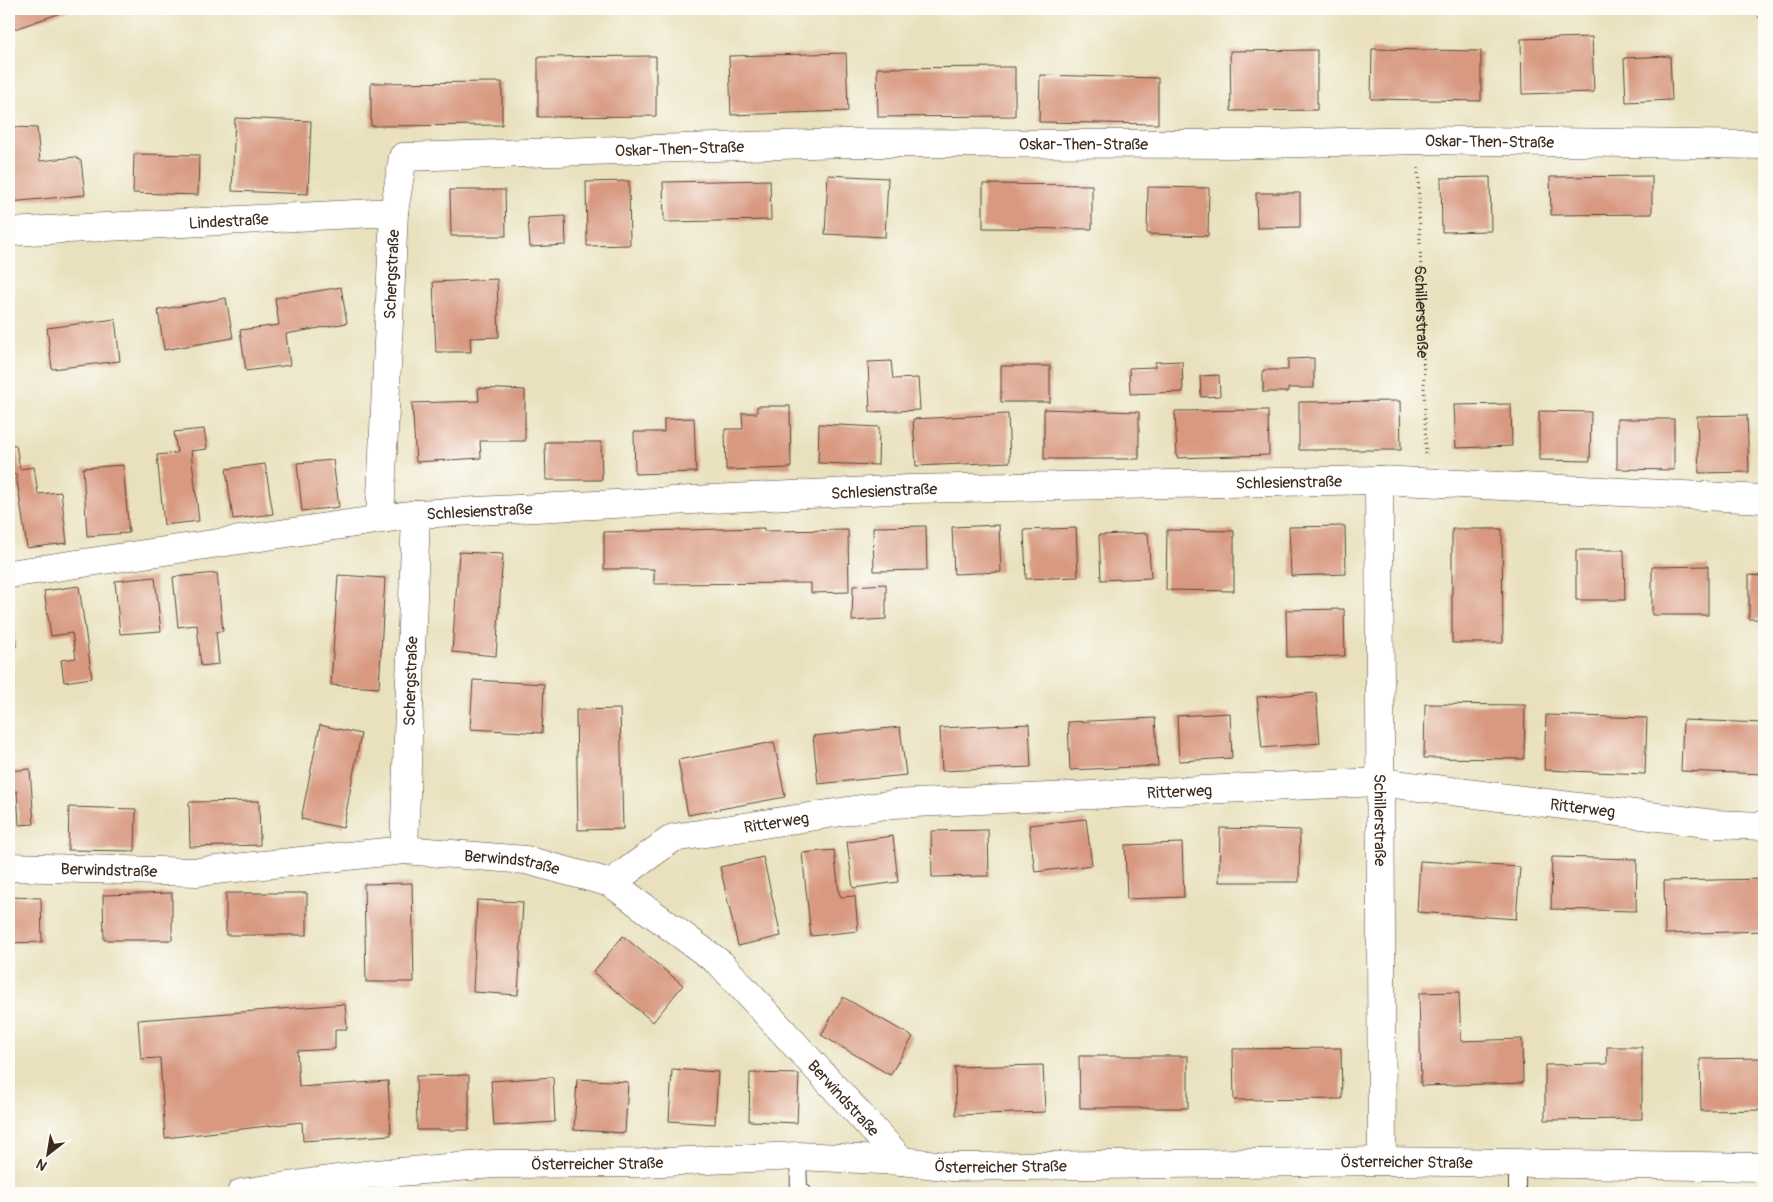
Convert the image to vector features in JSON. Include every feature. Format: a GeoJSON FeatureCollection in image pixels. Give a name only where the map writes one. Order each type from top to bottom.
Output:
{"type":"FeatureCollection","features":[{"type":"Feature","properties":{"kind":"street","name":"Oskar-Then-Straße"},"geometry":{"type":"LineString","coordinates":[[394,212],[403,157],[843,143],[1260,144],[1420,140],[1764,145]]}},
{"type":"Feature","properties":{"kind":"street","name":"Lindestraße"},"geometry":{"type":"LineString","coordinates":[[9,232],[394,212]]}},
{"type":"Feature","properties":{"kind":"street","name":"Schergstraße"},"geometry":{"type":"LineString","coordinates":[[380,518],[394,212]]}},
{"type":"Feature","properties":{"kind":"street","name":"Schlesienstraße"},"geometry":{"type":"LineString","coordinates":[[9,574],[416,514],[910,488],[1379,480],[1764,499]]}},
{"type":"Feature","properties":{"kind":"street","name":"Schillerstraße"},"geometry":{"type":"LineString","coordinates":[[1379,480],[1382,1161]]}},
{"type":"Feature","properties":{"kind":"street","name":"Schergstraße"},"geometry":{"type":"LineString","coordinates":[[404,850],[416,514]]}},
{"type":"Feature","properties":{"kind":"street","name":"Ritterweg"},"geometry":{"type":"LineString","coordinates":[[611,883],[673,838],[893,804],[1379,782],[1714,824],[1764,826]]}},
{"type":"Feature","properties":{"kind":"street","name":"Berwindstraße"},"geometry":{"type":"LineString","coordinates":[[9,866],[197,872],[404,850],[526,860],[611,883],[721,964],[902,1161]]}},
{"type":"Feature","properties":{"kind":"street","name":"Österreicher Straße"},"geometry":{"type":"LineString","coordinates":[[241,1193],[364,1175],[494,1164],[642,1163],[798,1156],[902,1161],[953,1167],[1382,1161],[1764,1168]]}},
{"type":"Feature","properties":{"kind":"lane"},"geometry":{"type":"LineString","coordinates":[[798,1156],[799,1189],[804,1193]]}},
{"type":"Feature","properties":{"kind":"lane"},"geometry":{"type":"LineString","coordinates":[[1516,1163],[1517,1193]]}},
{"type":"Feature","properties":{"kind":"path"},"geometry":{"type":"LineString","coordinates":[[1752,9],[1764,22]]}},
{"type":"Feature","properties":{"kind":"path","name":"Schillerstraße"},"geometry":{"type":"LineString","coordinates":[[1420,140],[1418,179],[1426,482]]}},
{"type":"Feature","properties":{"kind":"building"},"geometry":{"type":"Polygon","coordinates":[[[9,9],[72,9],[9,31],[9,9]]]}},
{"type":"Feature","properties":{"kind":"building"},"geometry":{"type":"Polygon","coordinates":[[[1592,37],[1594,92],[1522,94],[1521,39],[1592,37]]]}},
{"type":"Feature","properties":{"kind":"building"},"geometry":{"type":"Polygon","coordinates":[[[1372,49],[1481,51],[1481,101],[1371,99],[1372,49]]]}},
{"type":"Feature","properties":{"kind":"building"},"geometry":{"type":"Polygon","coordinates":[[[1317,50],[1317,110],[1231,111],[1230,51],[1317,50]]]}},
{"type":"Feature","properties":{"kind":"building"},"geometry":{"type":"Polygon","coordinates":[[[846,53],[848,111],[731,115],[729,56],[846,53]]]}},
{"type":"Feature","properties":{"kind":"building"},"geometry":{"type":"Polygon","coordinates":[[[656,56],[656,116],[538,117],[538,57],[656,56]]]}},
{"type":"Feature","properties":{"kind":"building"},"geometry":{"type":"Polygon","coordinates":[[[1670,56],[1672,100],[1626,102],[1624,58],[1670,56]]]}},
{"type":"Feature","properties":{"kind":"building"},"geometry":{"type":"Polygon","coordinates":[[[1015,67],[1015,116],[878,117],[877,68],[1015,67]]]}},
{"type":"Feature","properties":{"kind":"building"},"geometry":{"type":"Polygon","coordinates":[[[1040,75],[1158,78],[1158,124],[1039,122],[1040,75]]]}},
{"type":"Feature","properties":{"kind":"building"},"geometry":{"type":"Polygon","coordinates":[[[502,82],[502,125],[371,126],[371,83],[502,82]]]}},
{"type":"Feature","properties":{"kind":"building"},"geometry":{"type":"Polygon","coordinates":[[[235,118],[311,121],[308,194],[232,191],[235,118]]]}},
{"type":"Feature","properties":{"kind":"building"},"geometry":{"type":"Polygon","coordinates":[[[13,127],[37,128],[40,161],[75,157],[81,161],[85,195],[9,202],[9,129],[13,127]]]}},
{"type":"Feature","properties":{"kind":"building"},"geometry":{"type":"Polygon","coordinates":[[[134,154],[199,155],[198,195],[133,193],[134,154]]]}},
{"type":"Feature","properties":{"kind":"building"},"geometry":{"type":"Polygon","coordinates":[[[828,175],[888,178],[885,237],[825,234],[828,175]]]}},
{"type":"Feature","properties":{"kind":"building"},"geometry":{"type":"Polygon","coordinates":[[[1652,176],[1652,214],[1551,215],[1550,177],[1652,176]]]}},
{"type":"Feature","properties":{"kind":"building"},"geometry":{"type":"Polygon","coordinates":[[[1490,177],[1491,231],[1442,232],[1441,178],[1490,177]]]}},
{"type":"Feature","properties":{"kind":"building"},"geometry":{"type":"Polygon","coordinates":[[[770,180],[771,220],[664,222],[663,182],[770,180]]]}},
{"type":"Feature","properties":{"kind":"building"},"geometry":{"type":"Polygon","coordinates":[[[629,181],[630,245],[587,246],[586,182],[629,181]]]}},
{"type":"Feature","properties":{"kind":"building"},"geometry":{"type":"Polygon","coordinates":[[[983,184],[1092,185],[1092,229],[983,228],[983,184]]]}},
{"type":"Feature","properties":{"kind":"building"},"geometry":{"type":"Polygon","coordinates":[[[1148,187],[1209,188],[1208,236],[1147,234],[1148,187]]]}},
{"type":"Feature","properties":{"kind":"building"},"geometry":{"type":"Polygon","coordinates":[[[450,190],[505,190],[506,236],[451,236],[450,190]]]}},
{"type":"Feature","properties":{"kind":"building"},"geometry":{"type":"Polygon","coordinates":[[[1256,193],[1300,193],[1300,227],[1257,228],[1256,193]]]}},
{"type":"Feature","properties":{"kind":"building"},"geometry":{"type":"Polygon","coordinates":[[[565,216],[566,245],[530,247],[528,218],[565,216]]]}},
{"type":"Feature","properties":{"kind":"building"},"geometry":{"type":"Polygon","coordinates":[[[497,279],[499,337],[470,338],[471,352],[436,352],[433,282],[497,279]]]}},
{"type":"Feature","properties":{"kind":"building"},"geometry":{"type":"Polygon","coordinates":[[[341,287],[347,323],[286,334],[290,365],[246,371],[240,330],[279,325],[275,298],[341,287]]]}},
{"type":"Feature","properties":{"kind":"building"},"geometry":{"type":"Polygon","coordinates":[[[226,298],[233,338],[164,350],[158,310],[226,298]]]}},
{"type":"Feature","properties":{"kind":"building"},"geometry":{"type":"Polygon","coordinates":[[[115,319],[120,361],[52,369],[47,328],[115,319]]]}},
{"type":"Feature","properties":{"kind":"building"},"geometry":{"type":"Polygon","coordinates":[[[1314,358],[1314,388],[1288,388],[1288,392],[1263,392],[1263,370],[1288,370],[1288,359],[1314,358]]]}},
{"type":"Feature","properties":{"kind":"building"},"geometry":{"type":"Polygon","coordinates":[[[891,361],[893,379],[918,378],[920,410],[870,412],[868,362],[891,361]]]}},
{"type":"Feature","properties":{"kind":"building"},"geometry":{"type":"Polygon","coordinates":[[[1182,361],[1183,392],[1130,394],[1129,368],[1155,367],[1155,362],[1182,361]]]}},
{"type":"Feature","properties":{"kind":"building"},"geometry":{"type":"Polygon","coordinates":[[[1001,366],[1050,366],[1050,402],[1001,402],[1001,366]]]}},
{"type":"Feature","properties":{"kind":"building"},"geometry":{"type":"Polygon","coordinates":[[[1219,375],[1220,396],[1201,397],[1200,376],[1219,375]]]}},
{"type":"Feature","properties":{"kind":"building"},"geometry":{"type":"Polygon","coordinates":[[[478,388],[525,390],[525,441],[480,441],[481,458],[416,462],[412,403],[479,401],[478,388]]]}},
{"type":"Feature","properties":{"kind":"building"},"geometry":{"type":"Polygon","coordinates":[[[1400,401],[1401,450],[1299,450],[1299,402],[1400,401]]]}},
{"type":"Feature","properties":{"kind":"building"},"geometry":{"type":"Polygon","coordinates":[[[1511,404],[1512,446],[1456,448],[1454,405],[1511,404]]]}},
{"type":"Feature","properties":{"kind":"building"},"geometry":{"type":"Polygon","coordinates":[[[757,406],[790,406],[791,468],[726,470],[725,429],[743,429],[742,413],[757,413],[757,406]]]}},
{"type":"Feature","properties":{"kind":"building"},"geometry":{"type":"Polygon","coordinates":[[[1044,409],[1139,412],[1139,459],[1044,459],[1044,409]]]}},
{"type":"Feature","properties":{"kind":"building"},"geometry":{"type":"Polygon","coordinates":[[[1268,410],[1269,455],[1177,458],[1175,411],[1268,410]]]}},
{"type":"Feature","properties":{"kind":"building"},"geometry":{"type":"Polygon","coordinates":[[[1539,411],[1591,412],[1590,461],[1539,460],[1539,411]]]}},
{"type":"Feature","properties":{"kind":"building"},"geometry":{"type":"Polygon","coordinates":[[[1008,414],[1010,462],[916,466],[913,419],[1008,414]]]}},
{"type":"Feature","properties":{"kind":"building"},"geometry":{"type":"Polygon","coordinates":[[[1747,415],[1749,472],[1699,473],[1697,416],[1747,415]]]}},
{"type":"Feature","properties":{"kind":"building"},"geometry":{"type":"Polygon","coordinates":[[[694,418],[696,472],[635,474],[634,432],[664,432],[664,419],[694,418]]]}},
{"type":"Feature","properties":{"kind":"building"},"geometry":{"type":"Polygon","coordinates":[[[1617,419],[1674,419],[1674,470],[1617,469],[1617,419]]]}},
{"type":"Feature","properties":{"kind":"building"},"geometry":{"type":"Polygon","coordinates":[[[819,424],[879,427],[878,465],[818,463],[819,424]]]}},
{"type":"Feature","properties":{"kind":"building"},"geometry":{"type":"Polygon","coordinates":[[[204,429],[207,449],[191,451],[199,521],[164,525],[157,455],[177,453],[174,432],[204,429]]]}},
{"type":"Feature","properties":{"kind":"building"},"geometry":{"type":"Polygon","coordinates":[[[545,442],[601,442],[602,480],[546,480],[545,442]]]}},
{"type":"Feature","properties":{"kind":"building"},"geometry":{"type":"Polygon","coordinates":[[[9,445],[16,445],[20,469],[34,467],[38,494],[61,492],[67,543],[27,548],[16,474],[9,476],[9,445]]]}},
{"type":"Feature","properties":{"kind":"building"},"geometry":{"type":"Polygon","coordinates":[[[333,460],[339,507],[302,511],[297,463],[333,460]]]}},
{"type":"Feature","properties":{"kind":"building"},"geometry":{"type":"Polygon","coordinates":[[[265,464],[273,514],[233,519],[226,469],[265,464]]]}},
{"type":"Feature","properties":{"kind":"building"},"geometry":{"type":"Polygon","coordinates":[[[123,465],[129,533],[87,536],[83,468],[123,465]]]}},
{"type":"Feature","properties":{"kind":"building"},"geometry":{"type":"Polygon","coordinates":[[[999,525],[1001,572],[954,574],[952,527],[999,525]]]}},
{"type":"Feature","properties":{"kind":"building"},"geometry":{"type":"Polygon","coordinates":[[[926,526],[927,570],[874,571],[873,527],[926,526]]]}},
{"type":"Feature","properties":{"kind":"building"},"geometry":{"type":"Polygon","coordinates":[[[1345,526],[1346,574],[1291,576],[1289,527],[1345,526]]]}},
{"type":"Feature","properties":{"kind":"building"},"geometry":{"type":"Polygon","coordinates":[[[764,528],[764,531],[848,530],[849,592],[811,593],[811,583],[654,584],[654,569],[604,569],[604,532],[764,528]]]}},
{"type":"Feature","properties":{"kind":"building"},"geometry":{"type":"Polygon","coordinates":[[[1076,528],[1078,577],[1026,579],[1024,530],[1076,528]]]}},
{"type":"Feature","properties":{"kind":"building"},"geometry":{"type":"Polygon","coordinates":[[[1452,529],[1502,529],[1503,643],[1452,643],[1452,529]]]}},
{"type":"Feature","properties":{"kind":"building"},"geometry":{"type":"Polygon","coordinates":[[[1167,530],[1234,531],[1234,591],[1166,590],[1167,530]]]}},
{"type":"Feature","properties":{"kind":"building"},"geometry":{"type":"Polygon","coordinates":[[[1148,533],[1151,578],[1101,580],[1099,535],[1148,533]]]}},
{"type":"Feature","properties":{"kind":"building"},"geometry":{"type":"Polygon","coordinates":[[[1576,550],[1624,550],[1625,600],[1576,600],[1576,550]]]}},
{"type":"Feature","properties":{"kind":"building"},"geometry":{"type":"Polygon","coordinates":[[[459,552],[503,554],[496,656],[452,652],[459,552]]]}},
{"type":"Feature","properties":{"kind":"building"},"geometry":{"type":"Polygon","coordinates":[[[1708,566],[1708,615],[1652,615],[1652,567],[1708,566]]]}},
{"type":"Feature","properties":{"kind":"building"},"geometry":{"type":"Polygon","coordinates":[[[217,573],[223,631],[216,632],[219,664],[201,666],[197,625],[178,627],[173,577],[217,573]]]}},
{"type":"Feature","properties":{"kind":"building"},"geometry":{"type":"Polygon","coordinates":[[[338,575],[385,578],[379,688],[331,685],[338,575]]]}},
{"type":"Feature","properties":{"kind":"building"},"geometry":{"type":"Polygon","coordinates":[[[1749,575],[1764,576],[1764,619],[1749,619],[1749,575]]]}},
{"type":"Feature","properties":{"kind":"building"},"geometry":{"type":"Polygon","coordinates":[[[155,577],[161,631],[120,634],[115,581],[155,577]]]}},
{"type":"Feature","properties":{"kind":"building"},"geometry":{"type":"Polygon","coordinates":[[[886,584],[886,619],[852,621],[853,586],[886,584]]]}},
{"type":"Feature","properties":{"kind":"building"},"geometry":{"type":"Polygon","coordinates":[[[79,586],[92,678],[64,682],[61,660],[76,658],[72,633],[51,636],[44,591],[79,586]]]}},
{"type":"Feature","properties":{"kind":"building"},"geometry":{"type":"Polygon","coordinates":[[[9,601],[16,647],[9,647],[9,601]]]}},
{"type":"Feature","properties":{"kind":"building"},"geometry":{"type":"Polygon","coordinates":[[[1344,609],[1345,656],[1287,657],[1286,610],[1344,609]]]}},
{"type":"Feature","properties":{"kind":"building"},"geometry":{"type":"Polygon","coordinates":[[[473,680],[544,684],[542,733],[470,729],[473,680]]]}},
{"type":"Feature","properties":{"kind":"building"},"geometry":{"type":"Polygon","coordinates":[[[1316,693],[1320,743],[1262,748],[1257,697],[1316,693]]]}},
{"type":"Feature","properties":{"kind":"building"},"geometry":{"type":"Polygon","coordinates":[[[1425,704],[1525,705],[1524,759],[1424,758],[1425,704]]]}},
{"type":"Feature","properties":{"kind":"building"},"geometry":{"type":"Polygon","coordinates":[[[620,709],[623,829],[578,830],[576,710],[620,709]]]}},
{"type":"Feature","properties":{"kind":"building"},"geometry":{"type":"Polygon","coordinates":[[[1230,713],[1232,758],[1179,761],[1177,716],[1230,713]]]}},
{"type":"Feature","properties":{"kind":"building"},"geometry":{"type":"Polygon","coordinates":[[[1546,715],[1647,718],[1645,774],[1544,770],[1546,715]]]}},
{"type":"Feature","properties":{"kind":"building"},"geometry":{"type":"Polygon","coordinates":[[[1155,718],[1158,766],[1070,770],[1068,722],[1155,718]]]}},
{"type":"Feature","properties":{"kind":"building"},"geometry":{"type":"Polygon","coordinates":[[[1683,720],[1764,723],[1764,774],[1681,771],[1683,720]]]}},
{"type":"Feature","properties":{"kind":"building"},"geometry":{"type":"Polygon","coordinates":[[[1029,724],[1031,767],[942,771],[940,728],[1029,724]]]}},
{"type":"Feature","properties":{"kind":"building"},"geometry":{"type":"Polygon","coordinates":[[[320,725],[361,734],[343,828],[301,819],[320,725]]]}},
{"type":"Feature","properties":{"kind":"building"},"geometry":{"type":"Polygon","coordinates":[[[900,727],[906,775],[818,784],[813,736],[900,727]]]}},
{"type":"Feature","properties":{"kind":"building"},"geometry":{"type":"Polygon","coordinates":[[[774,742],[785,797],[688,815],[678,760],[774,742]]]}},
{"type":"Feature","properties":{"kind":"building"},"geometry":{"type":"Polygon","coordinates":[[[30,769],[34,824],[19,825],[17,791],[9,792],[9,771],[30,769]]]}},
{"type":"Feature","properties":{"kind":"building"},"geometry":{"type":"Polygon","coordinates":[[[259,801],[260,845],[190,847],[189,802],[259,801]]]}},
{"type":"Feature","properties":{"kind":"building"},"geometry":{"type":"Polygon","coordinates":[[[69,807],[136,809],[135,851],[68,850],[69,807]]]}},
{"type":"Feature","properties":{"kind":"building"},"geometry":{"type":"Polygon","coordinates":[[[1086,819],[1092,865],[1035,872],[1029,825],[1086,819]]]}},
{"type":"Feature","properties":{"kind":"building"},"geometry":{"type":"Polygon","coordinates":[[[1220,828],[1300,830],[1299,882],[1219,882],[1220,828]]]}},
{"type":"Feature","properties":{"kind":"building"},"geometry":{"type":"Polygon","coordinates":[[[988,830],[989,876],[932,877],[931,831],[988,830]]]}},
{"type":"Feature","properties":{"kind":"building"},"geometry":{"type":"Polygon","coordinates":[[[893,836],[898,882],[853,888],[847,842],[893,836]]]}},
{"type":"Feature","properties":{"kind":"building"},"geometry":{"type":"Polygon","coordinates":[[[1182,843],[1184,897],[1127,899],[1125,845],[1182,843]]]}},
{"type":"Feature","properties":{"kind":"building"},"geometry":{"type":"Polygon","coordinates":[[[834,850],[839,893],[841,897],[855,896],[858,931],[811,936],[802,853],[834,850]]]}},
{"type":"Feature","properties":{"kind":"building"},"geometry":{"type":"Polygon","coordinates":[[[763,857],[781,936],[738,946],[720,867],[763,857]]]}},
{"type":"Feature","properties":{"kind":"building"},"geometry":{"type":"Polygon","coordinates":[[[1552,857],[1637,859],[1636,911],[1551,909],[1552,857]]]}},
{"type":"Feature","properties":{"kind":"building"},"geometry":{"type":"Polygon","coordinates":[[[1420,861],[1520,867],[1516,919],[1417,912],[1420,861]]]}},
{"type":"Feature","properties":{"kind":"building"},"geometry":{"type":"Polygon","coordinates":[[[1764,879],[1764,931],[1665,934],[1664,881],[1764,879]]]}},
{"type":"Feature","properties":{"kind":"building"},"geometry":{"type":"Polygon","coordinates":[[[412,883],[414,982],[366,982],[364,884],[412,883]]]}},
{"type":"Feature","properties":{"kind":"building"},"geometry":{"type":"Polygon","coordinates":[[[172,893],[172,940],[104,940],[103,895],[172,893]]]}},
{"type":"Feature","properties":{"kind":"building"},"geometry":{"type":"Polygon","coordinates":[[[226,893],[307,893],[307,935],[226,935],[226,893]]]}},
{"type":"Feature","properties":{"kind":"building"},"geometry":{"type":"Polygon","coordinates":[[[9,897],[41,898],[42,942],[9,943],[9,897]]]}},
{"type":"Feature","properties":{"kind":"building"},"geometry":{"type":"Polygon","coordinates":[[[477,900],[523,902],[518,995],[473,992],[477,900]]]}},
{"type":"Feature","properties":{"kind":"building"},"geometry":{"type":"Polygon","coordinates":[[[623,936],[683,985],[653,1022],[593,972],[623,936]]]}},
{"type":"Feature","properties":{"kind":"building"},"geometry":{"type":"Polygon","coordinates":[[[1459,992],[1461,1041],[1522,1039],[1523,1083],[1421,1086],[1419,993],[1459,992]]]}},
{"type":"Feature","properties":{"kind":"building"},"geometry":{"type":"Polygon","coordinates":[[[843,997],[913,1037],[890,1075],[821,1035],[843,997]]]}},
{"type":"Feature","properties":{"kind":"building"},"geometry":{"type":"Polygon","coordinates":[[[345,1004],[347,1029],[335,1029],[335,1049],[297,1051],[299,1087],[388,1081],[391,1135],[303,1141],[302,1122],[165,1138],[160,1058],[141,1059],[138,1020],[345,1004]]]}},
{"type":"Feature","properties":{"kind":"building"},"geometry":{"type":"Polygon","coordinates":[[[1607,1047],[1642,1047],[1642,1119],[1545,1120],[1545,1065],[1607,1064],[1607,1047]]]}},
{"type":"Feature","properties":{"kind":"building"},"geometry":{"type":"Polygon","coordinates":[[[1341,1048],[1342,1099],[1234,1100],[1233,1049],[1341,1048]]]}},
{"type":"Feature","properties":{"kind":"building"},"geometry":{"type":"Polygon","coordinates":[[[1079,1056],[1188,1056],[1188,1108],[1080,1108],[1079,1056]]]}},
{"type":"Feature","properties":{"kind":"building"},"geometry":{"type":"Polygon","coordinates":[[[1764,1058],[1764,1110],[1701,1111],[1700,1059],[1764,1058]]]}},
{"type":"Feature","properties":{"kind":"building"},"geometry":{"type":"Polygon","coordinates":[[[1043,1065],[1045,1112],[956,1115],[955,1067],[1043,1065]]]}},
{"type":"Feature","properties":{"kind":"building"},"geometry":{"type":"Polygon","coordinates":[[[672,1069],[718,1072],[715,1124],[669,1121],[672,1069]]]}},
{"type":"Feature","properties":{"kind":"building"},"geometry":{"type":"Polygon","coordinates":[[[750,1073],[799,1074],[797,1123],[749,1121],[750,1073]]]}},
{"type":"Feature","properties":{"kind":"building"},"geometry":{"type":"Polygon","coordinates":[[[469,1075],[469,1130],[417,1130],[416,1076],[469,1075]]]}},
{"type":"Feature","properties":{"kind":"building"},"geometry":{"type":"Polygon","coordinates":[[[553,1077],[555,1122],[494,1126],[491,1081],[553,1077]]]}},
{"type":"Feature","properties":{"kind":"building"},"geometry":{"type":"Polygon","coordinates":[[[577,1079],[628,1082],[625,1133],[574,1130],[577,1079]]]}}]}
